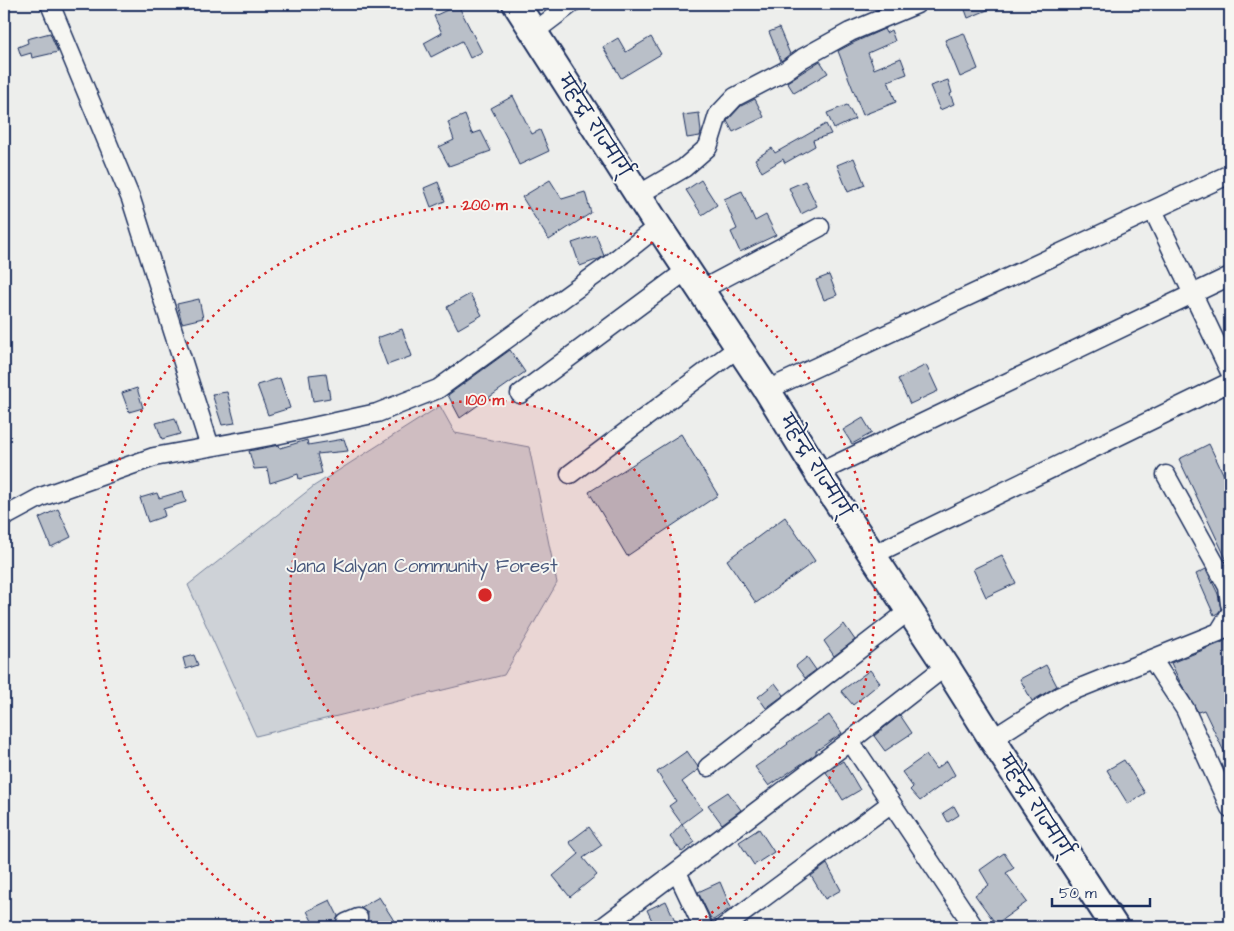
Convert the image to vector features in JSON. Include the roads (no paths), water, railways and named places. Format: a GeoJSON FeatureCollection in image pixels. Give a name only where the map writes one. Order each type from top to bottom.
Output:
{"type":"FeatureCollection","features":[{"type":"Feature","properties":{"kind":"highway","name":"महेन्द्र राज्मार्ग्"},"geometry":{"type":"LineString","coordinates":[[516,4],[658,226],[767,390],[818,473],[910,610],[1115,927]]}},
{"type":"Feature","properties":{"kind":"street"},"geometry":{"type":"LineString","coordinates":[[50,4],[131,199],[210,447]]}},
{"type":"Feature","properties":{"kind":"street"},"geometry":{"type":"LineString","coordinates":[[534,32],[571,4]]}},
{"type":"Feature","properties":{"kind":"street"},"geometry":{"type":"LineString","coordinates":[[638,195],[684,168],[708,147],[718,115],[735,97],[785,71],[850,32],[906,6]]}},
{"type":"Feature","properties":{"kind":"street"},"geometry":{"type":"LineString","coordinates":[[767,390],[1230,174]]}},
{"type":"Feature","properties":{"kind":"street"},"geometry":{"type":"LineString","coordinates":[[1153,210],[1230,372]]}},
{"type":"Feature","properties":{"kind":"street"},"geometry":{"type":"LineString","coordinates":[[4,517],[41,497],[154,457],[276,435],[377,413],[438,389],[609,265],[658,226]]}},
{"type":"Feature","properties":{"kind":"street"},"geometry":{"type":"LineString","coordinates":[[520,394],[694,280],[820,227]]}},
{"type":"Feature","properties":{"kind":"street"},"geometry":{"type":"LineString","coordinates":[[818,473],[1230,276]]}},
{"type":"Feature","properties":{"kind":"street"},"geometry":{"type":"LineString","coordinates":[[570,474],[739,347]]}},
{"type":"Feature","properties":{"kind":"street"},"geometry":{"type":"LineString","coordinates":[[873,555],[1230,382]]}},
{"type":"Feature","properties":{"kind":"street"},"geometry":{"type":"LineString","coordinates":[[1166,475],[1228,587],[1230,604]]}},
{"type":"Feature","properties":{"kind":"street"},"geometry":{"type":"LineString","coordinates":[[708,768],[910,610]]}},
{"type":"Feature","properties":{"kind":"street"},"geometry":{"type":"LineString","coordinates":[[992,739],[1060,696],[1219,632],[1230,614]]}},
{"type":"Feature","properties":{"kind":"street"},"geometry":{"type":"LineString","coordinates":[[1152,659],[1185,709],[1230,808]]}},
{"type":"Feature","properties":{"kind":"street"},"geometry":{"type":"LineString","coordinates":[[603,927],[850,742],[946,666]]}},
{"type":"Feature","properties":{"kind":"street"},"geometry":{"type":"LineString","coordinates":[[850,742],[974,927]]}},
{"type":"Feature","properties":{"kind":"street"},"geometry":{"type":"LineString","coordinates":[[724,927],[890,804]]}},
{"type":"Feature","properties":{"kind":"street"},"geometry":{"type":"LineString","coordinates":[[677,872],[703,927]]}},
{"type":"Feature","properties":{"kind":"park label","name":"Jana Kalyan Community Forest"},"geometry":{"type":"Point","coordinates":[422,566]}}]}
